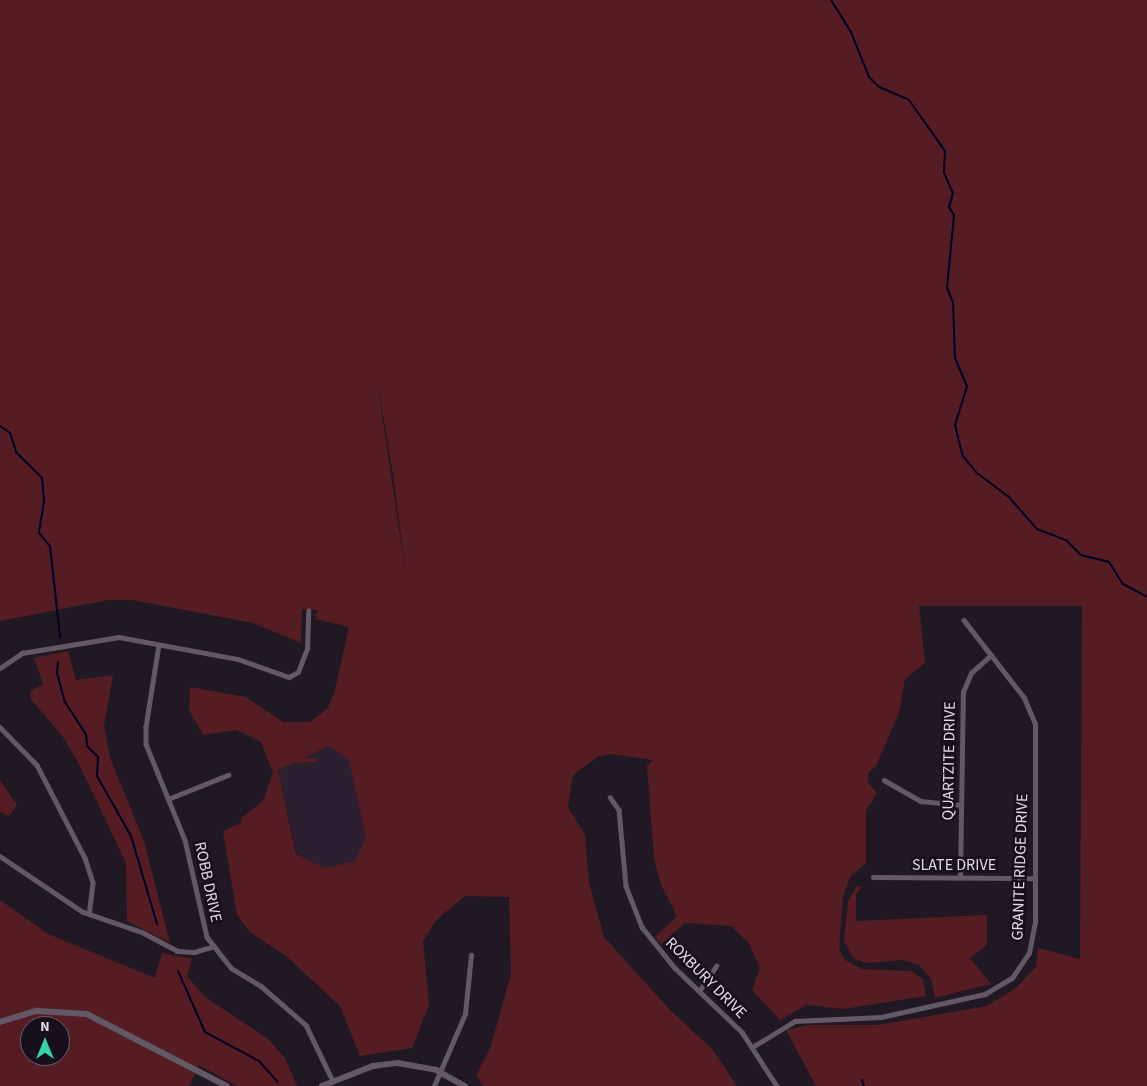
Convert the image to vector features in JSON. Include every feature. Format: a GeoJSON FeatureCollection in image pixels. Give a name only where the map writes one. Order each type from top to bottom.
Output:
{"type":"FeatureCollection","features":[{"type":"Feature","properties":{"kind":"street"},"geometry":{"type":"LineString","coordinates":[[0,668],[22,653],[119,636],[238,659],[293,676],[300,669],[308,644],[308,611]]}},
{"type":"Feature","properties":{"kind":"street","name":"GRANITE RIDGE DRIVE"},"geometry":{"type":"LineString","coordinates":[[754,1046],[795,1021],[881,1017],[976,997],[999,987],[1018,970],[1032,945],[1035,878],[1035,724],[1024,698],[964,621]]}},
{"type":"Feature","properties":{"kind":"street","name":"ROBB DRIVE"},"geometry":{"type":"LineString","coordinates":[[159,645],[145,733],[168,799],[185,840],[202,923],[211,947],[231,968],[261,986],[306,1025],[334,1084]]}},
{"type":"Feature","properties":{"kind":"street","name":"QUARTZITE DRIVE"},"geometry":{"type":"LineString","coordinates":[[960,878],[963,692],[971,674],[991,655]]}},
{"type":"Feature","properties":{"kind":"street"},"geometry":{"type":"LineString","coordinates":[[0,727],[37,765],[85,858],[92,883],[88,914]]}},
{"type":"Feature","properties":{"kind":"street"},"geometry":{"type":"LineString","coordinates":[[168,799],[228,774]]}},
{"type":"Feature","properties":{"kind":"street"},"geometry":{"type":"LineString","coordinates":[[884,780],[922,801],[961,805]]}},
{"type":"Feature","properties":{"kind":"street","name":"ROXBURY DRIVE"},"geometry":{"type":"LineString","coordinates":[[610,797],[619,810],[623,876],[638,920],[659,951],[754,1046],[777,1086]]}},
{"type":"Feature","properties":{"kind":"street"},"geometry":{"type":"LineString","coordinates":[[0,856],[88,914],[142,932],[177,951],[194,952],[211,947]]}},
{"type":"Feature","properties":{"kind":"street","name":"SLATE DRIVE"},"geometry":{"type":"LineString","coordinates":[[873,877],[1035,878]]}},
{"type":"Feature","properties":{"kind":"street"},"geometry":{"type":"LineString","coordinates":[[434,1086],[439,1071],[466,1014],[470,955]]}},
{"type":"Feature","properties":{"kind":"street"},"geometry":{"type":"LineString","coordinates":[[700,990],[716,966]]}},
{"type":"Feature","properties":{"kind":"street"},"geometry":{"type":"LineString","coordinates":[[0,1022],[37,1011],[87,1014],[227,1086]]}},
{"type":"Feature","properties":{"kind":"street"},"geometry":{"type":"LineString","coordinates":[[322,1086],[334,1084],[386,1064],[412,1064],[439,1071],[465,1086]]}},
{"type":"Feature","properties":{"kind":"shaded area"},"geometry":{"type":"Polygon","coordinates":[[[0,0],[1147,0],[1147,1086],[816,1086],[786,1030],[809,1025],[878,1025],[987,1006],[1016,988],[1036,967],[1038,948],[1080,959],[1082,606],[919,606],[925,663],[905,679],[899,713],[876,766],[868,773],[868,783],[877,793],[866,811],[866,863],[850,877],[843,896],[839,949],[845,960],[862,969],[911,971],[923,979],[926,996],[844,1009],[806,1005],[780,1020],[752,990],[760,968],[749,943],[731,926],[685,923],[661,944],[655,937],[677,916],[661,885],[654,858],[647,766],[653,760],[610,754],[597,757],[573,775],[568,807],[585,835],[589,883],[604,937],[670,1010],[713,1050],[737,1086],[483,1086],[476,1075],[490,1049],[511,974],[509,897],[465,896],[436,920],[423,941],[429,1005],[412,1048],[360,1056],[340,1006],[287,957],[249,931],[237,915],[223,831],[241,823],[241,818],[263,801],[273,773],[261,742],[236,730],[203,735],[189,710],[190,687],[246,697],[283,722],[310,722],[327,709],[334,694],[349,627],[315,619],[318,610],[302,609],[301,643],[253,623],[132,600],[108,600],[0,621],[0,0]],[[376,374],[406,576],[393,474],[376,374]],[[328,746],[303,758],[316,758],[316,762],[293,763],[278,770],[296,854],[325,868],[355,861],[366,837],[349,760],[328,746]]]}},
{"type":"Feature","properties":{"kind":"shaded area"},"geometry":{"type":"Polygon","coordinates":[[[68,651],[76,680],[113,675],[104,726],[110,758],[144,841],[170,943],[127,921],[126,863],[79,764],[63,737],[31,699],[30,692],[43,684],[34,658],[68,651]]]}},
{"type":"Feature","properties":{"kind":"shaded area"},"geometry":{"type":"Polygon","coordinates":[[[328,746],[349,760],[366,837],[355,861],[325,868],[297,854],[278,770],[293,763],[316,762],[302,758],[328,746]]]}},
{"type":"Feature","properties":{"kind":"shaded area"},"geometry":{"type":"Polygon","coordinates":[[[0,780],[17,805],[9,816],[0,812],[0,780]]]}},
{"type":"Feature","properties":{"kind":"shaded area"},"geometry":{"type":"Polygon","coordinates":[[[857,886],[862,887],[856,894],[856,921],[987,915],[987,945],[970,958],[991,984],[935,998],[931,979],[919,965],[903,960],[867,963],[854,959],[844,941],[848,901],[857,886]]]}},
{"type":"Feature","properties":{"kind":"shaded area"},"geometry":{"type":"Polygon","coordinates":[[[0,900],[48,934],[155,978],[162,953],[192,959],[187,976],[205,997],[268,1039],[285,1058],[297,1086],[237,1086],[199,1065],[189,1086],[0,1086],[0,900]]]}},
{"type":"Feature","properties":{"kind":"waterway"},"geometry":{"type":"LineString","coordinates":[[831,0],[851,32],[869,77],[879,87],[909,100],[945,151],[944,173],[953,193],[949,207],[954,215],[947,288],[953,302],[955,358],[967,386],[955,425],[963,456],[977,473],[1008,496],[1037,529],[1066,540],[1081,555],[1109,562],[1123,584],[1147,597]]}},
{"type":"Feature","properties":{"kind":"waterway"},"geometry":{"type":"LineString","coordinates":[[0,426],[10,433],[16,452],[42,478],[44,501],[39,533],[50,546],[60,637]]}},
{"type":"Feature","properties":{"kind":"waterway"},"geometry":{"type":"LineString","coordinates":[[58,662],[57,673],[65,702],[86,734],[87,746],[98,757],[97,776],[131,836],[157,924]]}},
{"type":"Feature","properties":{"kind":"waterway"},"geometry":{"type":"LineString","coordinates":[[178,971],[205,1032],[259,1061],[278,1082]]}},
{"type":"Feature","properties":{"kind":"waterway"},"geometry":{"type":"LineString","coordinates":[[862,1080],[864,1086]]}}]}
